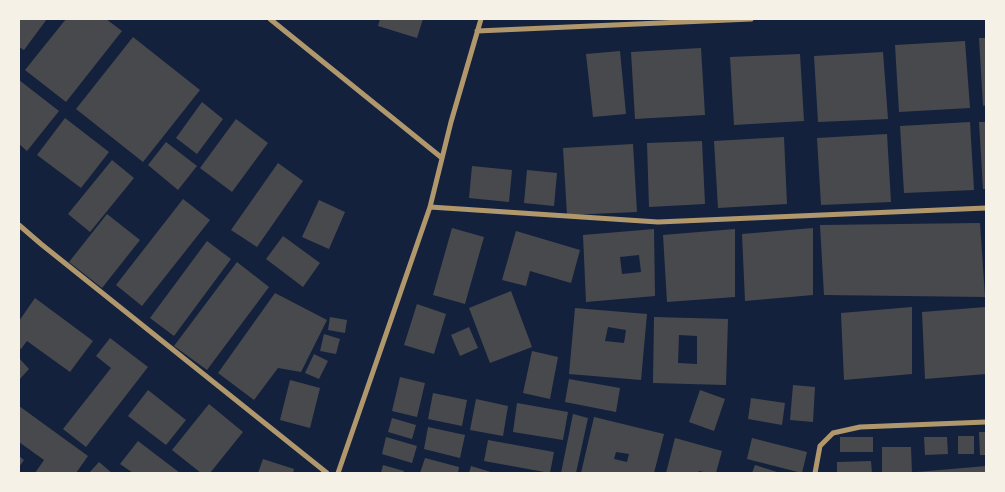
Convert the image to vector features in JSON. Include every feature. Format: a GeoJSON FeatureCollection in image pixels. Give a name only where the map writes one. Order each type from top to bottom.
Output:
{"type":"FeatureCollection","features":[{"type":"Feature","properties":{"kind":"street"},"geometry":{"type":"LineString","coordinates":[[270,19],[442,158]]}},
{"type":"Feature","properties":{"kind":"street"},"geometry":{"type":"LineString","coordinates":[[338,473],[430,207],[451,122],[481,19]]}},
{"type":"Feature","properties":{"kind":"street"},"geometry":{"type":"LineString","coordinates":[[477,32],[751,19]]}},
{"type":"Feature","properties":{"kind":"street"},"geometry":{"type":"LineString","coordinates":[[430,207],[658,222],[986,208]]}},
{"type":"Feature","properties":{"kind":"street"},"geometry":{"type":"LineString","coordinates":[[19,225],[327,473]]}},
{"type":"Feature","properties":{"kind":"street"},"geometry":{"type":"LineString","coordinates":[[815,473],[820,446],[833,433],[860,427],[986,422]]}},
{"type":"Feature","properties":{"kind":"building"},"geometry":{"type":"Polygon","coordinates":[[[19,19],[47,19],[24,50],[19,47],[19,19]]]}},
{"type":"Feature","properties":{"kind":"building"},"geometry":{"type":"Polygon","coordinates":[[[66,19],[106,19],[122,31],[66,102],[25,70],[66,19]]]}},
{"type":"Feature","properties":{"kind":"building"},"geometry":{"type":"Polygon","coordinates":[[[380,19],[423,19],[417,38],[378,26],[380,19]]]}},
{"type":"Feature","properties":{"kind":"building"},"geometry":{"type":"Polygon","coordinates":[[[133,37],[200,90],[143,162],[76,109],[133,37]]]}},
{"type":"Feature","properties":{"kind":"building"},"geometry":{"type":"Polygon","coordinates":[[[979,38],[986,38],[986,105],[983,106],[979,38]]]}},
{"type":"Feature","properties":{"kind":"building"},"geometry":{"type":"Polygon","coordinates":[[[965,41],[970,108],[899,112],[895,45],[965,41]]]}},
{"type":"Feature","properties":{"kind":"building"},"geometry":{"type":"Polygon","coordinates":[[[701,48],[705,115],[635,119],[631,52],[701,48]]]}},
{"type":"Feature","properties":{"kind":"building"},"geometry":{"type":"Polygon","coordinates":[[[620,51],[626,114],[593,117],[586,54],[620,51]]]}},
{"type":"Feature","properties":{"kind":"building"},"geometry":{"type":"Polygon","coordinates":[[[883,52],[888,119],[818,122],[814,56],[883,52]]]}},
{"type":"Feature","properties":{"kind":"building"},"geometry":{"type":"Polygon","coordinates":[[[800,54],[804,121],[734,125],[730,57],[800,54]]]}},
{"type":"Feature","properties":{"kind":"building"},"geometry":{"type":"Polygon","coordinates":[[[19,80],[59,111],[27,151],[19,144],[19,80]]]}},
{"type":"Feature","properties":{"kind":"building"},"geometry":{"type":"Polygon","coordinates":[[[202,102],[223,119],[197,154],[176,138],[202,102]]]}},
{"type":"Feature","properties":{"kind":"building"},"geometry":{"type":"Polygon","coordinates":[[[65,118],[109,152],[81,188],[37,155],[65,118]]]}},
{"type":"Feature","properties":{"kind":"building"},"geometry":{"type":"Polygon","coordinates":[[[236,119],[268,143],[232,192],[200,168],[236,119]]]}},
{"type":"Feature","properties":{"kind":"building"},"geometry":{"type":"Polygon","coordinates":[[[970,122],[974,190],[904,193],[900,126],[970,122]]]}},
{"type":"Feature","properties":{"kind":"building"},"geometry":{"type":"Polygon","coordinates":[[[979,122],[986,122],[986,189],[983,189],[979,122]]]}},
{"type":"Feature","properties":{"kind":"building"},"geometry":{"type":"Polygon","coordinates":[[[887,134],[891,202],[821,205],[817,138],[887,134]]]}},
{"type":"Feature","properties":{"kind":"building"},"geometry":{"type":"Polygon","coordinates":[[[784,137],[787,204],[718,208],[714,141],[784,137]]]}},
{"type":"Feature","properties":{"kind":"building"},"geometry":{"type":"Polygon","coordinates":[[[702,141],[705,204],[649,207],[647,143],[702,141]]]}},
{"type":"Feature","properties":{"kind":"building"},"geometry":{"type":"Polygon","coordinates":[[[166,142],[197,166],[178,190],[148,165],[166,142]]]}},
{"type":"Feature","properties":{"kind":"building"},"geometry":{"type":"Polygon","coordinates":[[[633,144],[637,212],[567,215],[563,148],[633,144]]]}},
{"type":"Feature","properties":{"kind":"building"},"geometry":{"type":"Polygon","coordinates":[[[112,160],[134,178],[90,232],[68,214],[112,160]]]}},
{"type":"Feature","properties":{"kind":"building"},"geometry":{"type":"Polygon","coordinates":[[[278,163],[303,181],[257,247],[231,230],[278,163]]]}},
{"type":"Feature","properties":{"kind":"building"},"geometry":{"type":"Polygon","coordinates":[[[472,166],[512,170],[509,202],[469,198],[472,166]]]}},
{"type":"Feature","properties":{"kind":"building"},"geometry":{"type":"Polygon","coordinates":[[[527,170],[557,173],[554,206],[524,203],[527,170]]]}},
{"type":"Feature","properties":{"kind":"building"},"geometry":{"type":"Polygon","coordinates":[[[183,199],[210,220],[142,306],[116,285],[183,199]]]}},
{"type":"Feature","properties":{"kind":"building"},"geometry":{"type":"Polygon","coordinates":[[[319,200],[345,212],[329,249],[302,237],[319,200]]]}},
{"type":"Feature","properties":{"kind":"building"},"geometry":{"type":"Polygon","coordinates":[[[107,214],[140,240],[102,288],[69,262],[107,214]]]}},
{"type":"Feature","properties":{"kind":"building"},"geometry":{"type":"Polygon","coordinates":[[[980,223],[985,297],[824,295],[820,225],[980,223]]]}},
{"type":"Feature","properties":{"kind":"building"},"geometry":{"type":"Polygon","coordinates":[[[452,228],[484,237],[465,304],[433,295],[452,228]]]}},
{"type":"Feature","properties":{"kind":"building"},"geometry":{"type":"Polygon","coordinates":[[[813,228],[813,295],[745,301],[742,234],[813,228]]]}},
{"type":"Feature","properties":{"kind":"building"},"geometry":{"type":"Polygon","coordinates":[[[654,229],[655,296],[586,302],[583,235],[654,229]],[[639,255],[620,257],[622,274],[641,272],[639,255]]]}},
{"type":"Feature","properties":{"kind":"building"},"geometry":{"type":"Polygon","coordinates":[[[735,229],[735,297],[667,302],[663,235],[735,229]]]}},
{"type":"Feature","properties":{"kind":"building"},"geometry":{"type":"Polygon","coordinates":[[[516,231],[580,250],[571,283],[530,271],[526,286],[502,280],[516,231]]]}},
{"type":"Feature","properties":{"kind":"building"},"geometry":{"type":"Polygon","coordinates":[[[283,236],[320,263],[303,287],[266,259],[283,236]]]}},
{"type":"Feature","properties":{"kind":"building"},"geometry":{"type":"Polygon","coordinates":[[[207,241],[231,259],[174,336],[150,318],[207,241]]]}},
{"type":"Feature","properties":{"kind":"building"},"geometry":{"type":"Polygon","coordinates":[[[237,262],[269,287],[207,370],[174,346],[237,262]]]}},
{"type":"Feature","properties":{"kind":"building"},"geometry":{"type":"Polygon","coordinates":[[[511,291],[532,347],[490,363],[469,308],[511,291]]]}},
{"type":"Feature","properties":{"kind":"building"},"geometry":{"type":"Polygon","coordinates":[[[275,293],[327,320],[301,372],[278,368],[254,400],[218,373],[275,293]]]}},
{"type":"Feature","properties":{"kind":"building"},"geometry":{"type":"Polygon","coordinates":[[[35,298],[93,341],[70,372],[27,341],[21,349],[19,348],[19,321],[35,298]]]}},
{"type":"Feature","properties":{"kind":"building"},"geometry":{"type":"Polygon","coordinates":[[[417,304],[446,314],[434,354],[404,345],[417,304]]]}},
{"type":"Feature","properties":{"kind":"building"},"geometry":{"type":"Polygon","coordinates":[[[912,307],[912,374],[844,380],[841,313],[912,307]]]}},
{"type":"Feature","properties":{"kind":"building"},"geometry":{"type":"Polygon","coordinates":[[[986,307],[986,374],[925,379],[922,312],[986,307]]]}},
{"type":"Feature","properties":{"kind":"building"},"geometry":{"type":"Polygon","coordinates":[[[575,308],[647,314],[641,380],[569,374],[575,308]],[[608,327],[605,341],[624,343],[626,330],[608,327]]]}},
{"type":"Feature","properties":{"kind":"building"},"geometry":{"type":"Polygon","coordinates":[[[330,317],[347,320],[345,333],[328,330],[330,317]]]}},
{"type":"Feature","properties":{"kind":"building"},"geometry":{"type":"Polygon","coordinates":[[[654,317],[728,319],[726,385],[653,383],[654,317]],[[679,335],[678,363],[697,364],[697,336],[679,335]]]}},
{"type":"Feature","properties":{"kind":"building"},"geometry":{"type":"Polygon","coordinates":[[[469,327],[478,348],[460,356],[451,335],[469,327]]]}},
{"type":"Feature","properties":{"kind":"building"},"geometry":{"type":"Polygon","coordinates":[[[324,334],[340,339],[336,354],[320,351],[324,334]]]}},
{"type":"Feature","properties":{"kind":"building"},"geometry":{"type":"Polygon","coordinates":[[[110,338],[148,367],[86,447],[63,429],[111,368],[96,356],[110,338]]]}},
{"type":"Feature","properties":{"kind":"building"},"geometry":{"type":"Polygon","coordinates":[[[532,351],[558,357],[550,399],[523,393],[532,351]]]}},
{"type":"Feature","properties":{"kind":"building"},"geometry":{"type":"Polygon","coordinates":[[[314,354],[328,361],[319,379],[305,373],[314,354]]]}},
{"type":"Feature","properties":{"kind":"building"},"geometry":{"type":"Polygon","coordinates":[[[19,358],[29,369],[19,380],[19,358]]]}},
{"type":"Feature","properties":{"kind":"building"},"geometry":{"type":"Polygon","coordinates":[[[400,377],[425,383],[417,417],[392,411],[400,377]]]}},
{"type":"Feature","properties":{"kind":"building"},"geometry":{"type":"Polygon","coordinates":[[[569,379],[620,388],[616,412],[565,402],[569,379]]]}},
{"type":"Feature","properties":{"kind":"building"},"geometry":{"type":"Polygon","coordinates":[[[290,380],[320,388],[310,428],[280,420],[290,380]]]}},
{"type":"Feature","properties":{"kind":"building"},"geometry":{"type":"Polygon","coordinates":[[[793,385],[815,387],[813,422],[790,420],[793,385]]]}},
{"type":"Feature","properties":{"kind":"building"},"geometry":{"type":"Polygon","coordinates":[[[148,390],[186,420],[166,445],[128,416],[148,390]]]}},
{"type":"Feature","properties":{"kind":"building"},"geometry":{"type":"Polygon","coordinates":[[[700,390],[725,399],[714,431],[689,422],[700,390]]]}},
{"type":"Feature","properties":{"kind":"building"},"geometry":{"type":"Polygon","coordinates":[[[433,393],[467,400],[462,426],[428,419],[433,393]]]}},
{"type":"Feature","properties":{"kind":"building"},"geometry":{"type":"Polygon","coordinates":[[[751,398],[785,403],[782,425],[748,419],[751,398]]]}},
{"type":"Feature","properties":{"kind":"building"},"geometry":{"type":"Polygon","coordinates":[[[476,399],[508,406],[503,436],[470,430],[476,399]]]}},
{"type":"Feature","properties":{"kind":"building"},"geometry":{"type":"Polygon","coordinates":[[[517,403],[568,412],[563,440],[513,432],[517,403]]]}},
{"type":"Feature","properties":{"kind":"building"},"geometry":{"type":"Polygon","coordinates":[[[209,404],[243,432],[210,473],[201,473],[172,450],[209,404]]]}},
{"type":"Feature","properties":{"kind":"building"},"geometry":{"type":"Polygon","coordinates":[[[19,406],[88,456],[76,473],[35,473],[44,460],[19,442],[19,406]]]}},
{"type":"Feature","properties":{"kind":"building"},"geometry":{"type":"Polygon","coordinates":[[[573,414],[588,418],[576,473],[561,473],[573,414]]]}},
{"type":"Feature","properties":{"kind":"building"},"geometry":{"type":"Polygon","coordinates":[[[594,417],[664,434],[654,473],[581,473],[594,417]],[[616,452],[614,459],[627,462],[629,454],[616,452]]]}},
{"type":"Feature","properties":{"kind":"building"},"geometry":{"type":"Polygon","coordinates":[[[392,418],[416,425],[412,439],[388,432],[392,418]]]}},
{"type":"Feature","properties":{"kind":"building"},"geometry":{"type":"Polygon","coordinates":[[[428,427],[465,435],[460,458],[424,449],[428,427]]]}},
{"type":"Feature","properties":{"kind":"building"},"geometry":{"type":"Polygon","coordinates":[[[979,432],[986,432],[986,455],[980,455],[979,432]]]}},
{"type":"Feature","properties":{"kind":"building"},"geometry":{"type":"Polygon","coordinates":[[[958,436],[974,436],[974,454],[958,454],[958,436]]]}},
{"type":"Feature","properties":{"kind":"building"},"geometry":{"type":"Polygon","coordinates":[[[386,437],[417,446],[412,463],[382,454],[386,437]]]}},
{"type":"Feature","properties":{"kind":"building"},"geometry":{"type":"Polygon","coordinates":[[[840,437],[873,437],[873,452],[840,452],[840,437]]]}},
{"type":"Feature","properties":{"kind":"building"},"geometry":{"type":"Polygon","coordinates":[[[924,437],[947,437],[948,454],[925,455],[924,437]]]}},
{"type":"Feature","properties":{"kind":"building"},"geometry":{"type":"Polygon","coordinates":[[[675,438],[722,451],[716,473],[699,471],[698,473],[666,473],[675,438]]]}},
{"type":"Feature","properties":{"kind":"building"},"geometry":{"type":"Polygon","coordinates":[[[752,438],[807,452],[802,473],[747,459],[752,438]]]}},
{"type":"Feature","properties":{"kind":"building"},"geometry":{"type":"Polygon","coordinates":[[[488,440],[554,452],[550,473],[484,461],[488,440]]]}},
{"type":"Feature","properties":{"kind":"building"},"geometry":{"type":"Polygon","coordinates":[[[138,441],[180,473],[133,473],[120,464],[138,441]]]}},
{"type":"Feature","properties":{"kind":"building"},"geometry":{"type":"Polygon","coordinates":[[[882,447],[911,447],[912,473],[882,473],[882,447]]]}},
{"type":"Feature","properties":{"kind":"building"},"geometry":{"type":"Polygon","coordinates":[[[19,456],[24,460],[19,467],[19,456]]]}},
{"type":"Feature","properties":{"kind":"building"},"geometry":{"type":"Polygon","coordinates":[[[425,458],[459,467],[458,473],[420,473],[425,458]]]}},
{"type":"Feature","properties":{"kind":"building"},"geometry":{"type":"Polygon","coordinates":[[[263,459],[294,469],[293,473],[258,473],[263,459]]]}},
{"type":"Feature","properties":{"kind":"building"},"geometry":{"type":"Polygon","coordinates":[[[871,461],[872,473],[837,473],[837,462],[871,461]]]}},
{"type":"Feature","properties":{"kind":"building"},"geometry":{"type":"Polygon","coordinates":[[[99,462],[112,473],[89,473],[99,462]]]}},
{"type":"Feature","properties":{"kind":"building"},"geometry":{"type":"Polygon","coordinates":[[[383,465],[404,471],[403,473],[381,473],[383,465]]]}},
{"type":"Feature","properties":{"kind":"building"},"geometry":{"type":"Polygon","coordinates":[[[755,465],[780,473],[752,473],[755,465]]]}},
{"type":"Feature","properties":{"kind":"building"},"geometry":{"type":"Polygon","coordinates":[[[471,466],[494,473],[469,473],[471,466]]]}},
{"type":"Feature","properties":{"kind":"building"},"geometry":{"type":"Polygon","coordinates":[[[986,466],[986,473],[917,473],[917,472],[986,466]]]}}]}
